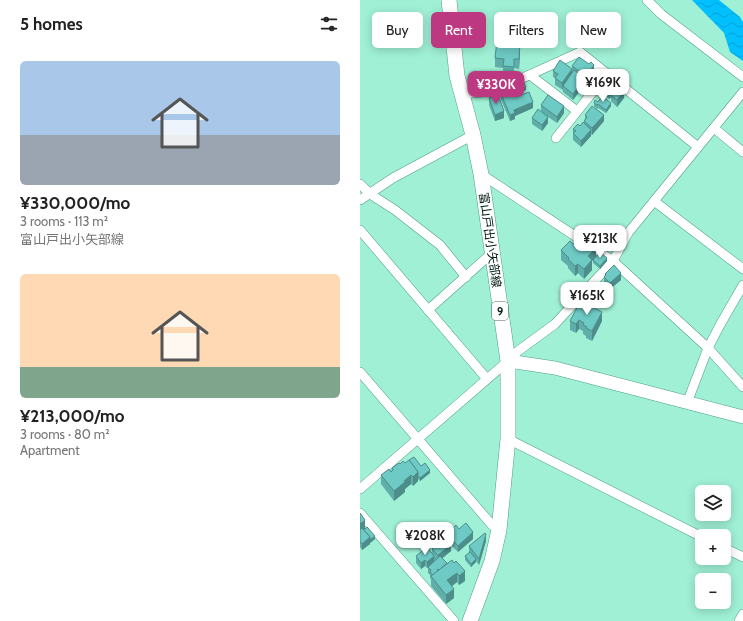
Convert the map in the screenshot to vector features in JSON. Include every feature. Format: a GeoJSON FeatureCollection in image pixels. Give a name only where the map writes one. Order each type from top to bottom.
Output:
{"type":"FeatureCollection","features":[{"type":"Feature","properties":{"kind":"main road","name":"富山戸出小矢部線"},"geometry":{"type":"LineString","coordinates":[[448,0],[457,76],[473,135],[481,174],[508,361],[508,439],[499,530],[492,561],[470,621]]}},
{"type":"Feature","properties":{"kind":"street"},"geometry":{"type":"LineString","coordinates":[[648,0],[661,14],[743,77]]}},
{"type":"Feature","properties":{"kind":"street"},"geometry":{"type":"LineString","coordinates":[[462,94],[494,91],[580,52],[698,147]]}},
{"type":"Feature","properties":{"kind":"street"},"geometry":{"type":"LineString","coordinates":[[556,138],[607,74]]}},
{"type":"Feature","properties":{"kind":"street"},"geometry":{"type":"LineString","coordinates":[[530,75],[577,111]]}},
{"type":"Feature","properties":{"kind":"street"},"geometry":{"type":"LineString","coordinates":[[360,489],[518,351],[555,324],[613,260],[628,233],[743,92]]}},
{"type":"Feature","properties":{"kind":"street"},"geometry":{"type":"LineString","coordinates":[[714,128],[743,152]]}},
{"type":"Feature","properties":{"kind":"street"},"geometry":{"type":"LineString","coordinates":[[360,200],[393,178],[473,135]]}},
{"type":"Feature","properties":{"kind":"street"},"geometry":{"type":"LineString","coordinates":[[481,174],[613,260],[708,348],[743,387]]}},
{"type":"Feature","properties":{"kind":"street"},"geometry":{"type":"LineString","coordinates":[[360,184],[370,194],[395,210],[440,245],[466,277]]}},
{"type":"Feature","properties":{"kind":"street"},"geometry":{"type":"LineString","coordinates":[[654,201],[743,269]]}},
{"type":"Feature","properties":{"kind":"street"},"geometry":{"type":"LineString","coordinates":[[360,230],[487,379]]}},
{"type":"Feature","properties":{"kind":"street"},"geometry":{"type":"LineString","coordinates":[[428,310],[492,253]]}},
{"type":"Feature","properties":{"kind":"street"},"geometry":{"type":"LineString","coordinates":[[687,403],[708,348],[743,286]]}},
{"type":"Feature","properties":{"kind":"street"},"geometry":{"type":"LineString","coordinates":[[508,361],[555,368],[743,417]]}},
{"type":"Feature","properties":{"kind":"street"},"geometry":{"type":"LineString","coordinates":[[360,372],[492,525],[499,530]]}},
{"type":"Feature","properties":{"kind":"street"},"geometry":{"type":"LineString","coordinates":[[508,439],[695,533]]}},
{"type":"Feature","properties":{"kind":"street"},"geometry":{"type":"LineString","coordinates":[[360,513],[454,621]]}},
{"type":"Feature","properties":{"kind":"street"},"geometry":{"type":"LineString","coordinates":[[731,552],[743,558]]}},
{"type":"Feature","properties":{"kind":"street"},"geometry":{"type":"LineString","coordinates":[[739,621],[743,614]]}},
{"type":"Feature","properties":{"kind":"water"},"geometry":{"type":"Polygon","coordinates":[[[692,0],[719,0],[740,17],[743,22],[743,61],[730,52],[724,33],[692,0]]]}},
{"type":"Feature","properties":{"kind":"building"},"geometry":{"type":"Polygon","coordinates":[[[496,48],[520,48],[519,59],[514,59],[514,67],[503,66],[504,59],[495,58],[496,48]]]}},
{"type":"Feature","properties":{"kind":"building"},"geometry":{"type":"Polygon","coordinates":[[[579,57],[589,64],[591,62],[594,65],[586,76],[572,66],[579,57]]]}},
{"type":"Feature","properties":{"kind":"building"},"geometry":{"type":"Polygon","coordinates":[[[560,60],[572,69],[562,83],[555,78],[558,74],[553,71],[560,60]]]}},
{"type":"Feature","properties":{"kind":"building"},"geometry":{"type":"Polygon","coordinates":[[[574,70],[585,78],[573,94],[563,86],[574,70]]]}},
{"type":"Feature","properties":{"kind":"building"},"geometry":{"type":"Polygon","coordinates":[[[523,81],[526,87],[516,91],[513,85],[523,81]]]}},
{"type":"Feature","properties":{"kind":"building"},"geometry":{"type":"Polygon","coordinates":[[[613,81],[624,91],[617,100],[611,95],[612,93],[609,93],[604,89],[608,83],[610,85],[613,81]]]}},
{"type":"Feature","properties":{"kind":"building"},"geometry":{"type":"Polygon","coordinates":[[[515,87],[518,96],[529,92],[533,102],[514,110],[515,113],[510,115],[501,94],[515,87]]]}},
{"type":"Feature","properties":{"kind":"building"},"geometry":{"type":"Polygon","coordinates":[[[498,95],[504,111],[495,115],[489,98],[498,95]]]}},
{"type":"Feature","properties":{"kind":"building"},"geometry":{"type":"Polygon","coordinates":[[[548,95],[564,106],[557,117],[541,105],[548,95]]]}},
{"type":"Feature","properties":{"kind":"building"},"geometry":{"type":"Polygon","coordinates":[[[602,96],[611,103],[606,110],[594,103],[595,100],[598,102],[602,96]]]}},
{"type":"Feature","properties":{"kind":"building"},"geometry":{"type":"Polygon","coordinates":[[[592,106],[604,115],[592,128],[584,121],[587,117],[585,115],[592,106]]]}},
{"type":"Feature","properties":{"kind":"building"},"geometry":{"type":"Polygon","coordinates":[[[538,109],[548,117],[542,125],[532,118],[538,109]]]}},
{"type":"Feature","properties":{"kind":"building"},"geometry":{"type":"Polygon","coordinates":[[[583,122],[591,130],[581,141],[573,133],[576,131],[573,129],[578,124],[580,126],[583,122]]]}},
{"type":"Feature","properties":{"kind":"building"},"geometry":{"type":"Polygon","coordinates":[[[582,234],[596,248],[588,256],[592,260],[584,269],[578,264],[575,266],[561,250],[570,241],[573,244],[582,234]]]}},
{"type":"Feature","properties":{"kind":"building"},"geometry":{"type":"Polygon","coordinates":[[[600,252],[607,258],[600,266],[593,260],[600,252]]]}},
{"type":"Feature","properties":{"kind":"building"},"geometry":{"type":"Polygon","coordinates":[[[614,265],[621,273],[610,283],[604,277],[614,265]]]}},
{"type":"Feature","properties":{"kind":"building"},"geometry":{"type":"Polygon","coordinates":[[[586,301],[593,305],[592,307],[602,312],[592,331],[586,328],[587,327],[583,325],[584,323],[579,320],[576,324],[570,321],[579,304],[583,307],[586,301]]]}},
{"type":"Feature","properties":{"kind":"building"},"geometry":{"type":"Polygon","coordinates":[[[414,457],[421,466],[425,463],[430,470],[420,478],[418,476],[418,472],[409,460],[414,457]]]}},
{"type":"Feature","properties":{"kind":"building"},"geometry":{"type":"Polygon","coordinates":[[[409,460],[418,472],[413,477],[411,475],[394,491],[381,475],[389,469],[391,472],[393,470],[392,468],[399,463],[400,464],[403,461],[405,463],[409,460]]]}},
{"type":"Feature","properties":{"kind":"building"},"geometry":{"type":"Polygon","coordinates":[[[360,513],[365,520],[360,524],[360,513]]]}},
{"type":"Feature","properties":{"kind":"building"},"geometry":{"type":"Polygon","coordinates":[[[466,523],[473,532],[458,546],[447,534],[456,525],[459,529],[466,523]]]}},
{"type":"Feature","properties":{"kind":"building"},"geometry":{"type":"Polygon","coordinates":[[[367,527],[375,536],[370,540],[370,537],[364,530],[367,527]]]}},
{"type":"Feature","properties":{"kind":"building"},"geometry":{"type":"Polygon","coordinates":[[[362,528],[370,537],[362,544],[360,541],[360,530],[362,528]]]}},
{"type":"Feature","properties":{"kind":"building"},"geometry":{"type":"Polygon","coordinates":[[[485,533],[486,534],[479,559],[469,546],[485,533]]]}},
{"type":"Feature","properties":{"kind":"building"},"geometry":{"type":"Polygon","coordinates":[[[445,537],[451,545],[438,555],[432,549],[445,537]]]}},
{"type":"Feature","properties":{"kind":"building"},"geometry":{"type":"Polygon","coordinates":[[[427,547],[434,556],[427,562],[425,560],[421,563],[416,556],[427,547]]]}},
{"type":"Feature","properties":{"kind":"building"},"geometry":{"type":"Polygon","coordinates":[[[470,552],[476,559],[471,564],[465,556],[470,552]]]}},
{"type":"Feature","properties":{"kind":"building"},"geometry":{"type":"Polygon","coordinates":[[[440,556],[447,563],[439,570],[438,569],[438,571],[433,575],[428,567],[440,556]]]}},
{"type":"Feature","properties":{"kind":"building"},"geometry":{"type":"Polygon","coordinates":[[[452,560],[454,563],[456,561],[465,571],[459,576],[457,573],[447,580],[454,589],[446,595],[431,576],[452,560]]]}}]}
